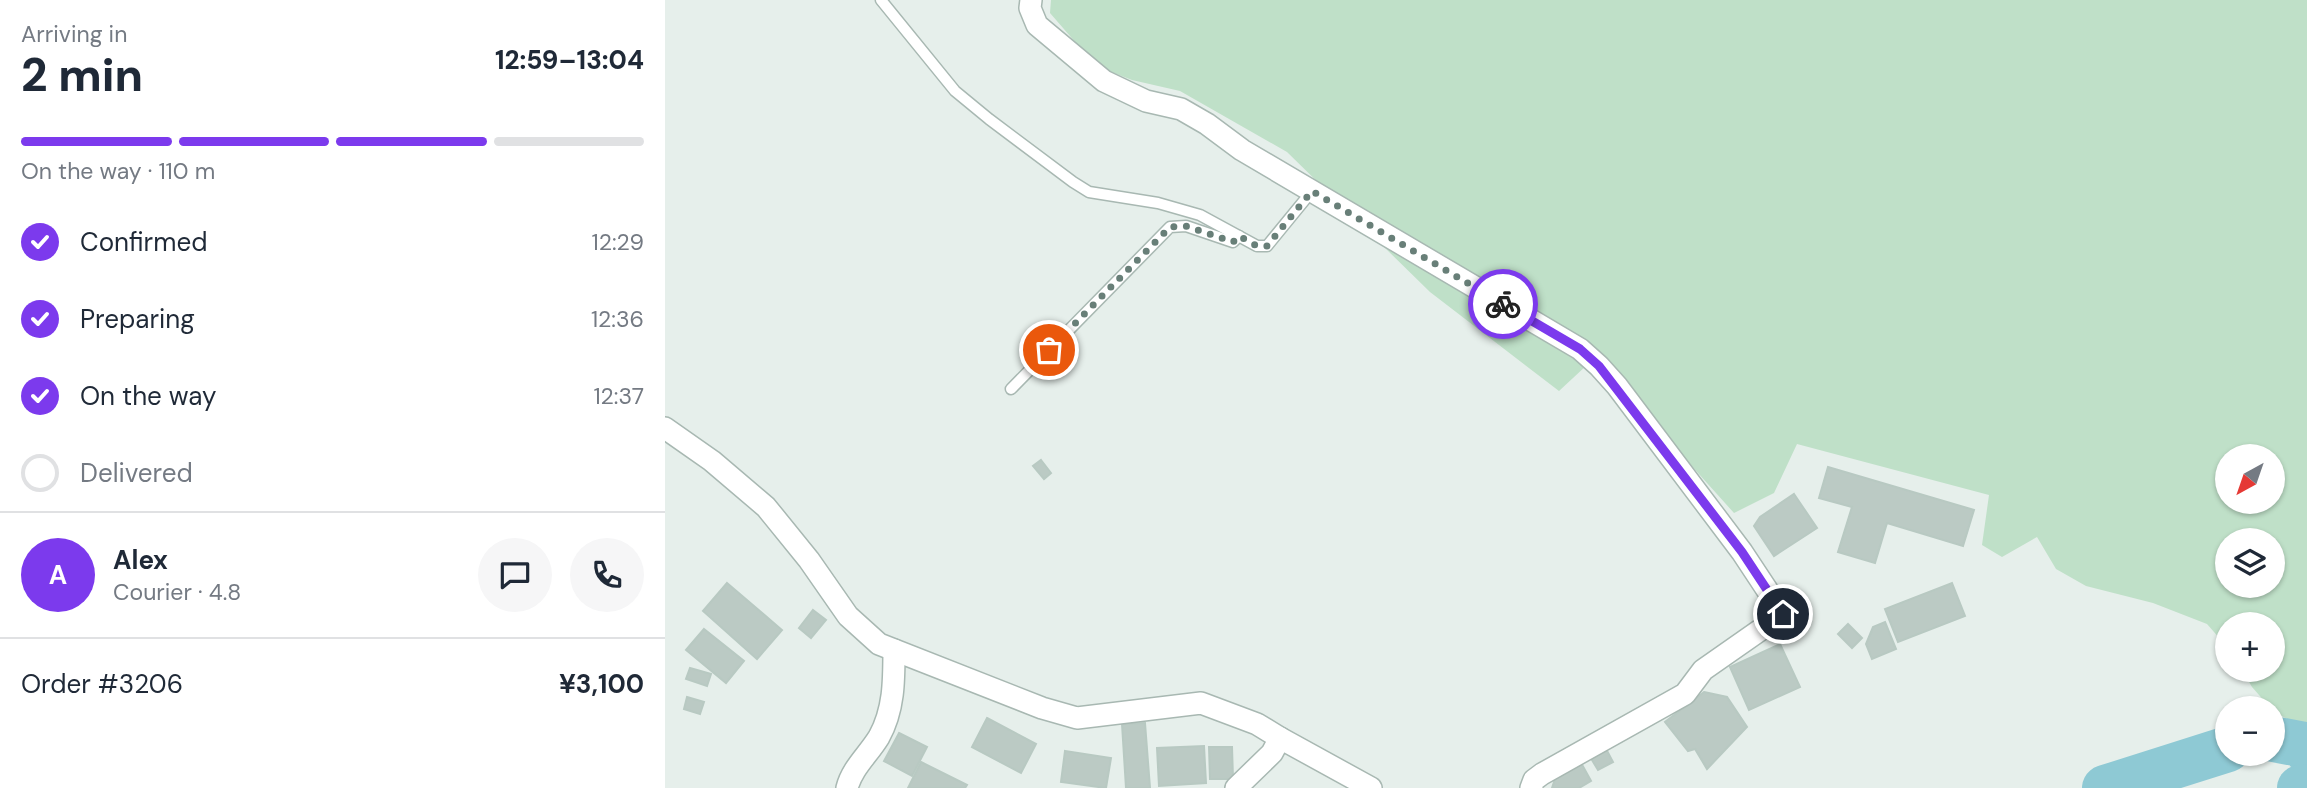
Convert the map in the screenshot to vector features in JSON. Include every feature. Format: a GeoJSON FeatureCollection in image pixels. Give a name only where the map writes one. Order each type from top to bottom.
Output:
{"type":"FeatureCollection","features":[{"type":"Feature","properties":{"kind":"street"},"geometry":{"type":"LineString","coordinates":[[1031,0],[1030,8],[1037,25],[1104,81],[1146,101],[1181,109],[1242,150],[1580,349],[1616,387],[1742,552],[1783,614],[1703,670],[1685,694],[1542,774],[1534,780],[1531,788]]}},
{"type":"Feature","properties":{"kind":"street"},"geometry":{"type":"LineString","coordinates":[[665,428],[712,461],[766,507],[810,560],[848,616],[879,644],[1042,708],[1077,718],[1201,704],[1257,724],[1371,788]]}},
{"type":"Feature","properties":{"kind":"street"},"geometry":{"type":"LineString","coordinates":[[847,788],[851,774],[879,737],[890,712],[894,650]]}},
{"type":"Feature","properties":{"kind":"street"},"geometry":{"type":"LineString","coordinates":[[1235,788],[1272,753],[1280,738]]}},
{"type":"Feature","properties":{"kind":"lane"},"geometry":{"type":"LineString","coordinates":[[881,0],[955,91],[1089,192],[1158,203],[1200,215],[1257,246],[1267,246],[1312,191]]}},
{"type":"Feature","properties":{"kind":"lane"},"geometry":{"type":"LineString","coordinates":[[1011,389],[1170,227],[1186,226],[1233,242],[1239,236]]}},
{"type":"Feature","properties":{"kind":"green space"},"geometry":{"type":"Polygon","coordinates":[[[1051,0],[2307,0],[2307,730],[2285,718],[2285,696],[2260,696],[2249,682],[2285,682],[2285,612],[2215,612],[2215,633],[2207,624],[2153,603],[2086,586],[2056,569],[2037,537],[2002,557],[1982,545],[1989,495],[1797,444],[1774,493],[1734,513],[1689,463],[1601,352],[1559,391],[1430,292],[1287,152],[1180,91],[1132,80],[1096,66],[1050,13],[1051,0]]]}},
{"type":"Feature","properties":{"kind":"building"},"geometry":{"type":"Polygon","coordinates":[[[1041,460],[1051,473],[1044,479],[1033,466],[1041,460]]]}},
{"type":"Feature","properties":{"kind":"building"},"geometry":{"type":"Polygon","coordinates":[[[1828,467],[1974,510],[1963,546],[1887,523],[1875,563],[1838,552],[1852,507],[1819,498],[1828,467]]]}},
{"type":"Feature","properties":{"kind":"building"},"geometry":{"type":"Polygon","coordinates":[[[1794,494],[1817,528],[1774,556],[1754,526],[1760,517],[1794,494]]]}},
{"type":"Feature","properties":{"kind":"building"},"geometry":{"type":"Polygon","coordinates":[[[727,583],[782,630],[757,659],[703,611],[727,583]]]}},
{"type":"Feature","properties":{"kind":"building"},"geometry":{"type":"Polygon","coordinates":[[[1952,583],[1965,616],[1898,642],[1885,609],[1952,583]]]}},
{"type":"Feature","properties":{"kind":"building"},"geometry":{"type":"Polygon","coordinates":[[[813,610],[826,620],[811,638],[799,628],[813,610]]]}},
{"type":"Feature","properties":{"kind":"building"},"geometry":{"type":"Polygon","coordinates":[[[1885,622],[1896,649],[1872,659],[1866,644],[1873,627],[1885,622]]]}},
{"type":"Feature","properties":{"kind":"building"},"geometry":{"type":"Polygon","coordinates":[[[1848,624],[1862,638],[1852,648],[1838,634],[1848,624]]]}},
{"type":"Feature","properties":{"kind":"building"},"geometry":{"type":"Polygon","coordinates":[[[704,629],[744,661],[726,683],[686,650],[704,629]]]}},
{"type":"Feature","properties":{"kind":"building"},"geometry":{"type":"Polygon","coordinates":[[[1780,644],[1800,687],[1749,710],[1730,667],[1780,644]]]}},
{"type":"Feature","properties":{"kind":"building"},"geometry":{"type":"Polygon","coordinates":[[[690,668],[711,674],[707,686],[686,679],[690,668]]]}},
{"type":"Feature","properties":{"kind":"building"},"geometry":{"type":"Polygon","coordinates":[[[1704,692],[1727,697],[1747,727],[1707,769],[1695,749],[1688,751],[1665,722],[1704,692]]]}},
{"type":"Feature","properties":{"kind":"building"},"geometry":{"type":"Polygon","coordinates":[[[687,697],[704,702],[700,714],[684,709],[687,697]]]}},
{"type":"Feature","properties":{"kind":"building"},"geometry":{"type":"Polygon","coordinates":[[[987,718],[1036,744],[1021,773],[972,747],[987,718]]]}},
{"type":"Feature","properties":{"kind":"building"},"geometry":{"type":"Polygon","coordinates":[[[1145,723],[1150,788],[1126,788],[1122,724],[1145,723]]]}},
{"type":"Feature","properties":{"kind":"building"},"geometry":{"type":"Polygon","coordinates":[[[899,733],[927,747],[912,776],[884,761],[899,733]]]}},
{"type":"Feature","properties":{"kind":"building"},"geometry":{"type":"Polygon","coordinates":[[[1204,746],[1206,783],[1159,786],[1157,748],[1204,746]]]}},
{"type":"Feature","properties":{"kind":"building"},"geometry":{"type":"Polygon","coordinates":[[[1209,747],[1232,747],[1233,779],[1210,779],[1209,747]]]}},
{"type":"Feature","properties":{"kind":"building"},"geometry":{"type":"Polygon","coordinates":[[[1605,747],[1613,762],[1598,770],[1589,755],[1605,747]]]}},
{"type":"Feature","properties":{"kind":"building"},"geometry":{"type":"Polygon","coordinates":[[[1065,751],[1111,758],[1106,788],[1061,782],[1065,751]]]}},
{"type":"Feature","properties":{"kind":"building"},"geometry":{"type":"Polygon","coordinates":[[[1580,761],[1591,781],[1579,788],[1552,788],[1556,776],[1580,761]]]}},
{"type":"Feature","properties":{"kind":"building"},"geometry":{"type":"Polygon","coordinates":[[[921,762],[967,785],[965,788],[908,788],[921,762]]]}},
{"type":"Feature","properties":{"kind":"waterway"},"geometry":{"type":"LineString","coordinates":[[2285,741],[2300,744],[2307,750]]}},
{"type":"Feature","properties":{"kind":"waterway"},"geometry":{"type":"LineString","coordinates":[[2105,788],[2215,753]]}},
{"type":"Feature","properties":{"kind":"waterway"},"geometry":{"type":"LineString","coordinates":[[2300,788],[2307,787]]}},
{"type":"Feature","properties":{"kind":"way so far"},"geometry":{"type":"LineString","coordinates":[[1049,350],[1170,227],[1186,226],[1233,242],[1239,236],[1257,246],[1267,246],[1312,191],[1503,304]]}},
{"type":"Feature","properties":{"kind":"route"},"geometry":{"type":"LineString","coordinates":[[1503,304],[1580,349],[1599,366],[1742,552],[1783,614]]}}]}
